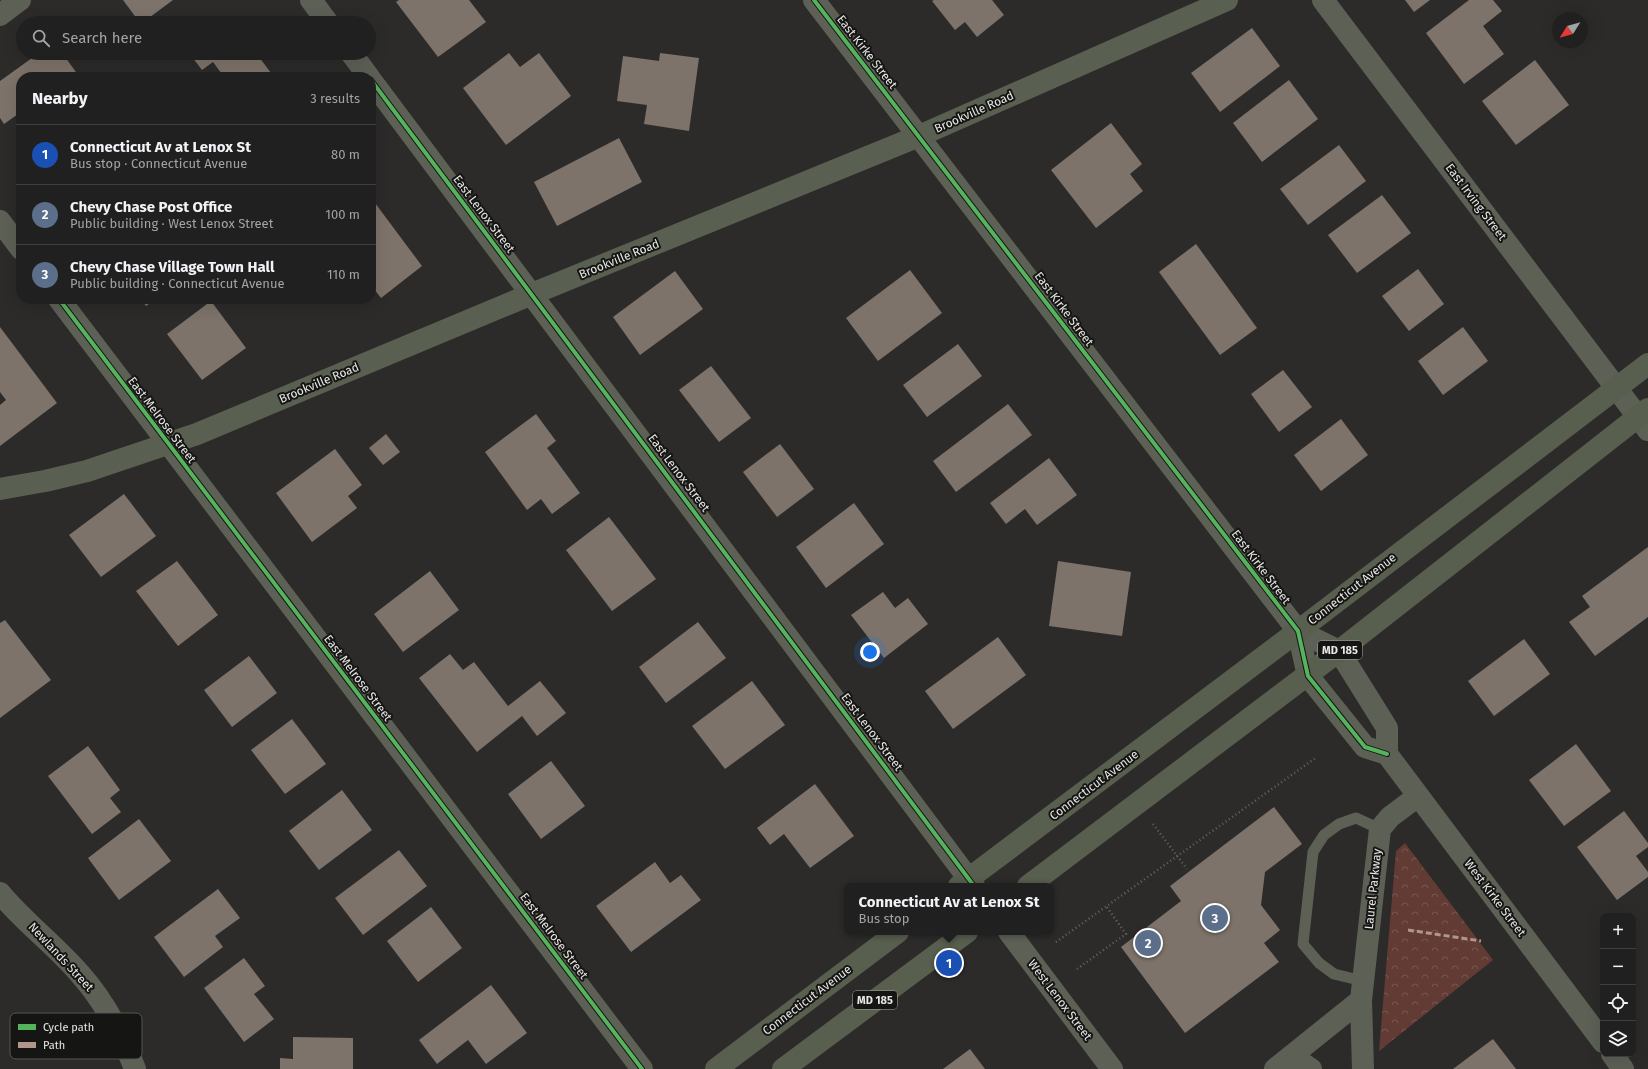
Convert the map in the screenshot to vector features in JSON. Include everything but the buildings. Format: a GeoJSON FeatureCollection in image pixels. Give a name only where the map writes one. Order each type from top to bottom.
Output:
{"type":"FeatureCollection","features":[{"type":"Feature","properties":{"kind":"main road","name":"Brookville Road"},"geometry":{"type":"LineString","coordinates":[[0,489],[45,481],[87,471],[197,434],[532,294],[919,136],[1227,0]]}},
{"type":"Feature","properties":{"kind":"main road","name":"Connecticut Avenue"},"geometry":{"type":"LineString","coordinates":[[1032,883],[1308,676],[1636,410],[1648,364]]}},
{"type":"Feature","properties":{"kind":"main road","name":"Connecticut Avenue"},"geometry":{"type":"LineString","coordinates":[[969,883],[1298,631],[1636,410]]}},
{"type":"Feature","properties":{"kind":"main road","name":"Connecticut Avenue"},"geometry":{"type":"LineString","coordinates":[[716,1069],[894,935]]}},
{"type":"Feature","properties":{"kind":"main road","name":"MD 185"},"geometry":{"type":"LineString","coordinates":[[783,1069],[963,935]]}},
{"type":"Feature","properties":{"kind":"street"},"geometry":{"type":"LineString","coordinates":[[0,15],[20,0]]}},
{"type":"Feature","properties":{"kind":"street"},"geometry":{"type":"LineString","coordinates":[[311,0],[323,16]]}},
{"type":"Feature","properties":{"kind":"street","name":"East Kirke Street"},"geometry":{"type":"LineString","coordinates":[[814,0],[1298,631]]}},
{"type":"Feature","properties":{"kind":"street","name":"East Irving Street"},"geometry":{"type":"LineString","coordinates":[[1323,0],[1636,410]]}},
{"type":"Feature","properties":{"kind":"street"},"geometry":{"type":"LineString","coordinates":[[356,60],[365,72]]}},
{"type":"Feature","properties":{"kind":"street","name":"East Lenox Street"},"geometry":{"type":"LineString","coordinates":[[376,87],[532,294],[967,883]]}},
{"type":"Feature","properties":{"kind":"street"},"geometry":{"type":"LineString","coordinates":[[0,221],[16,242]]}},
{"type":"Feature","properties":{"kind":"street","name":"East Melrose Street"},"geometry":{"type":"LineString","coordinates":[[63,304],[642,1069]]}},
{"type":"Feature","properties":{"kind":"street"},"geometry":{"type":"LineString","coordinates":[[1298,631],[1339,651],[1387,728],[1387,754],[1365,747],[1308,676],[1298,631]]}},
{"type":"Feature","properties":{"kind":"street","name":"West Kirke Street"},"geometry":{"type":"LineString","coordinates":[[1387,754],[1600,1038]]}},
{"type":"Feature","properties":{"kind":"street"},"geometry":{"type":"LineString","coordinates":[[1380,829],[1390,817],[1418,796]]}},
{"type":"Feature","properties":{"kind":"street","name":"Laurel Parkway"},"geometry":{"type":"LineString","coordinates":[[1363,1069],[1362,990],[1380,829]]}},
{"type":"Feature","properties":{"kind":"street","name":"Newlands Street"},"geometry":{"type":"LineString","coordinates":[[0,893],[80,974],[100,999],[108,1013]]}},
{"type":"Feature","properties":{"kind":"street","name":"West Lenox Street"},"geometry":{"type":"LineString","coordinates":[[1011,935],[1112,1069]]}},
{"type":"Feature","properties":{"kind":"street"},"geometry":{"type":"LineString","coordinates":[[1275,1069],[1292,1056],[1362,990]]}},
{"type":"Feature","properties":{"kind":"street"},"geometry":{"type":"LineString","coordinates":[[1292,1056],[1311,1069]]}},
{"type":"Feature","properties":{"kind":"street"},"geometry":{"type":"LineString","coordinates":[[1614,1057],[1623,1069]]}},
{"type":"Feature","properties":{"kind":"street","name":"Newlands Street"},"geometry":{"type":"LineString","coordinates":[[131,1059],[135,1069]]}},
{"type":"Feature","properties":{"kind":"lane"},"geometry":{"type":"LineString","coordinates":[[1362,990],[1334,974],[1319,963],[1303,944],[1313,852],[1324,835],[1339,824],[1356,818],[1380,829]]}},
{"type":"Feature","properties":{"kind":"path"},"geometry":{"type":"LineString","coordinates":[[1056,942],[1316,757]]}},
{"type":"Feature","properties":{"kind":"path"},"geometry":{"type":"LineString","coordinates":[[1150,820],[1187,869]]}},
{"type":"Feature","properties":{"kind":"path"},"geometry":{"type":"LineString","coordinates":[[1077,969],[1126,934],[1106,906]]}},
{"type":"Feature","properties":{"kind":"green space"},"geometry":{"type":"Polygon","coordinates":[[[1405,843],[1493,960],[1379,1051],[1396,851],[1405,843]]]}},
{"type":"Feature","properties":{"kind":"marked path"},"geometry":{"type":"LineString","coordinates":[[1408,930],[1481,941]]}},
{"type":"Feature","properties":{"kind":"cycle path"},"geometry":{"type":"LineString","coordinates":[[814,0],[1298,631],[1308,676],[1365,747],[1387,754]]}},
{"type":"Feature","properties":{"kind":"cycle path"},"geometry":{"type":"LineString","coordinates":[[376,87],[972,883]]}},
{"type":"Feature","properties":{"kind":"cycle path"},"geometry":{"type":"LineString","coordinates":[[63,304],[642,1069]]}},
{"type":"Feature","properties":{"kind":"place","name":"Chevy Chase Village Town Hall"},"geometry":{"type":"Point","coordinates":[1215,918]}},
{"type":"Feature","properties":{"kind":"place","name":"Chevy Chase Post Office"},"geometry":{"type":"Point","coordinates":[1148,943]}},
{"type":"Feature","properties":{"kind":"place","name":"Connecticut Av at Lenox St"},"geometry":{"type":"Point","coordinates":[949,963]}}]}
